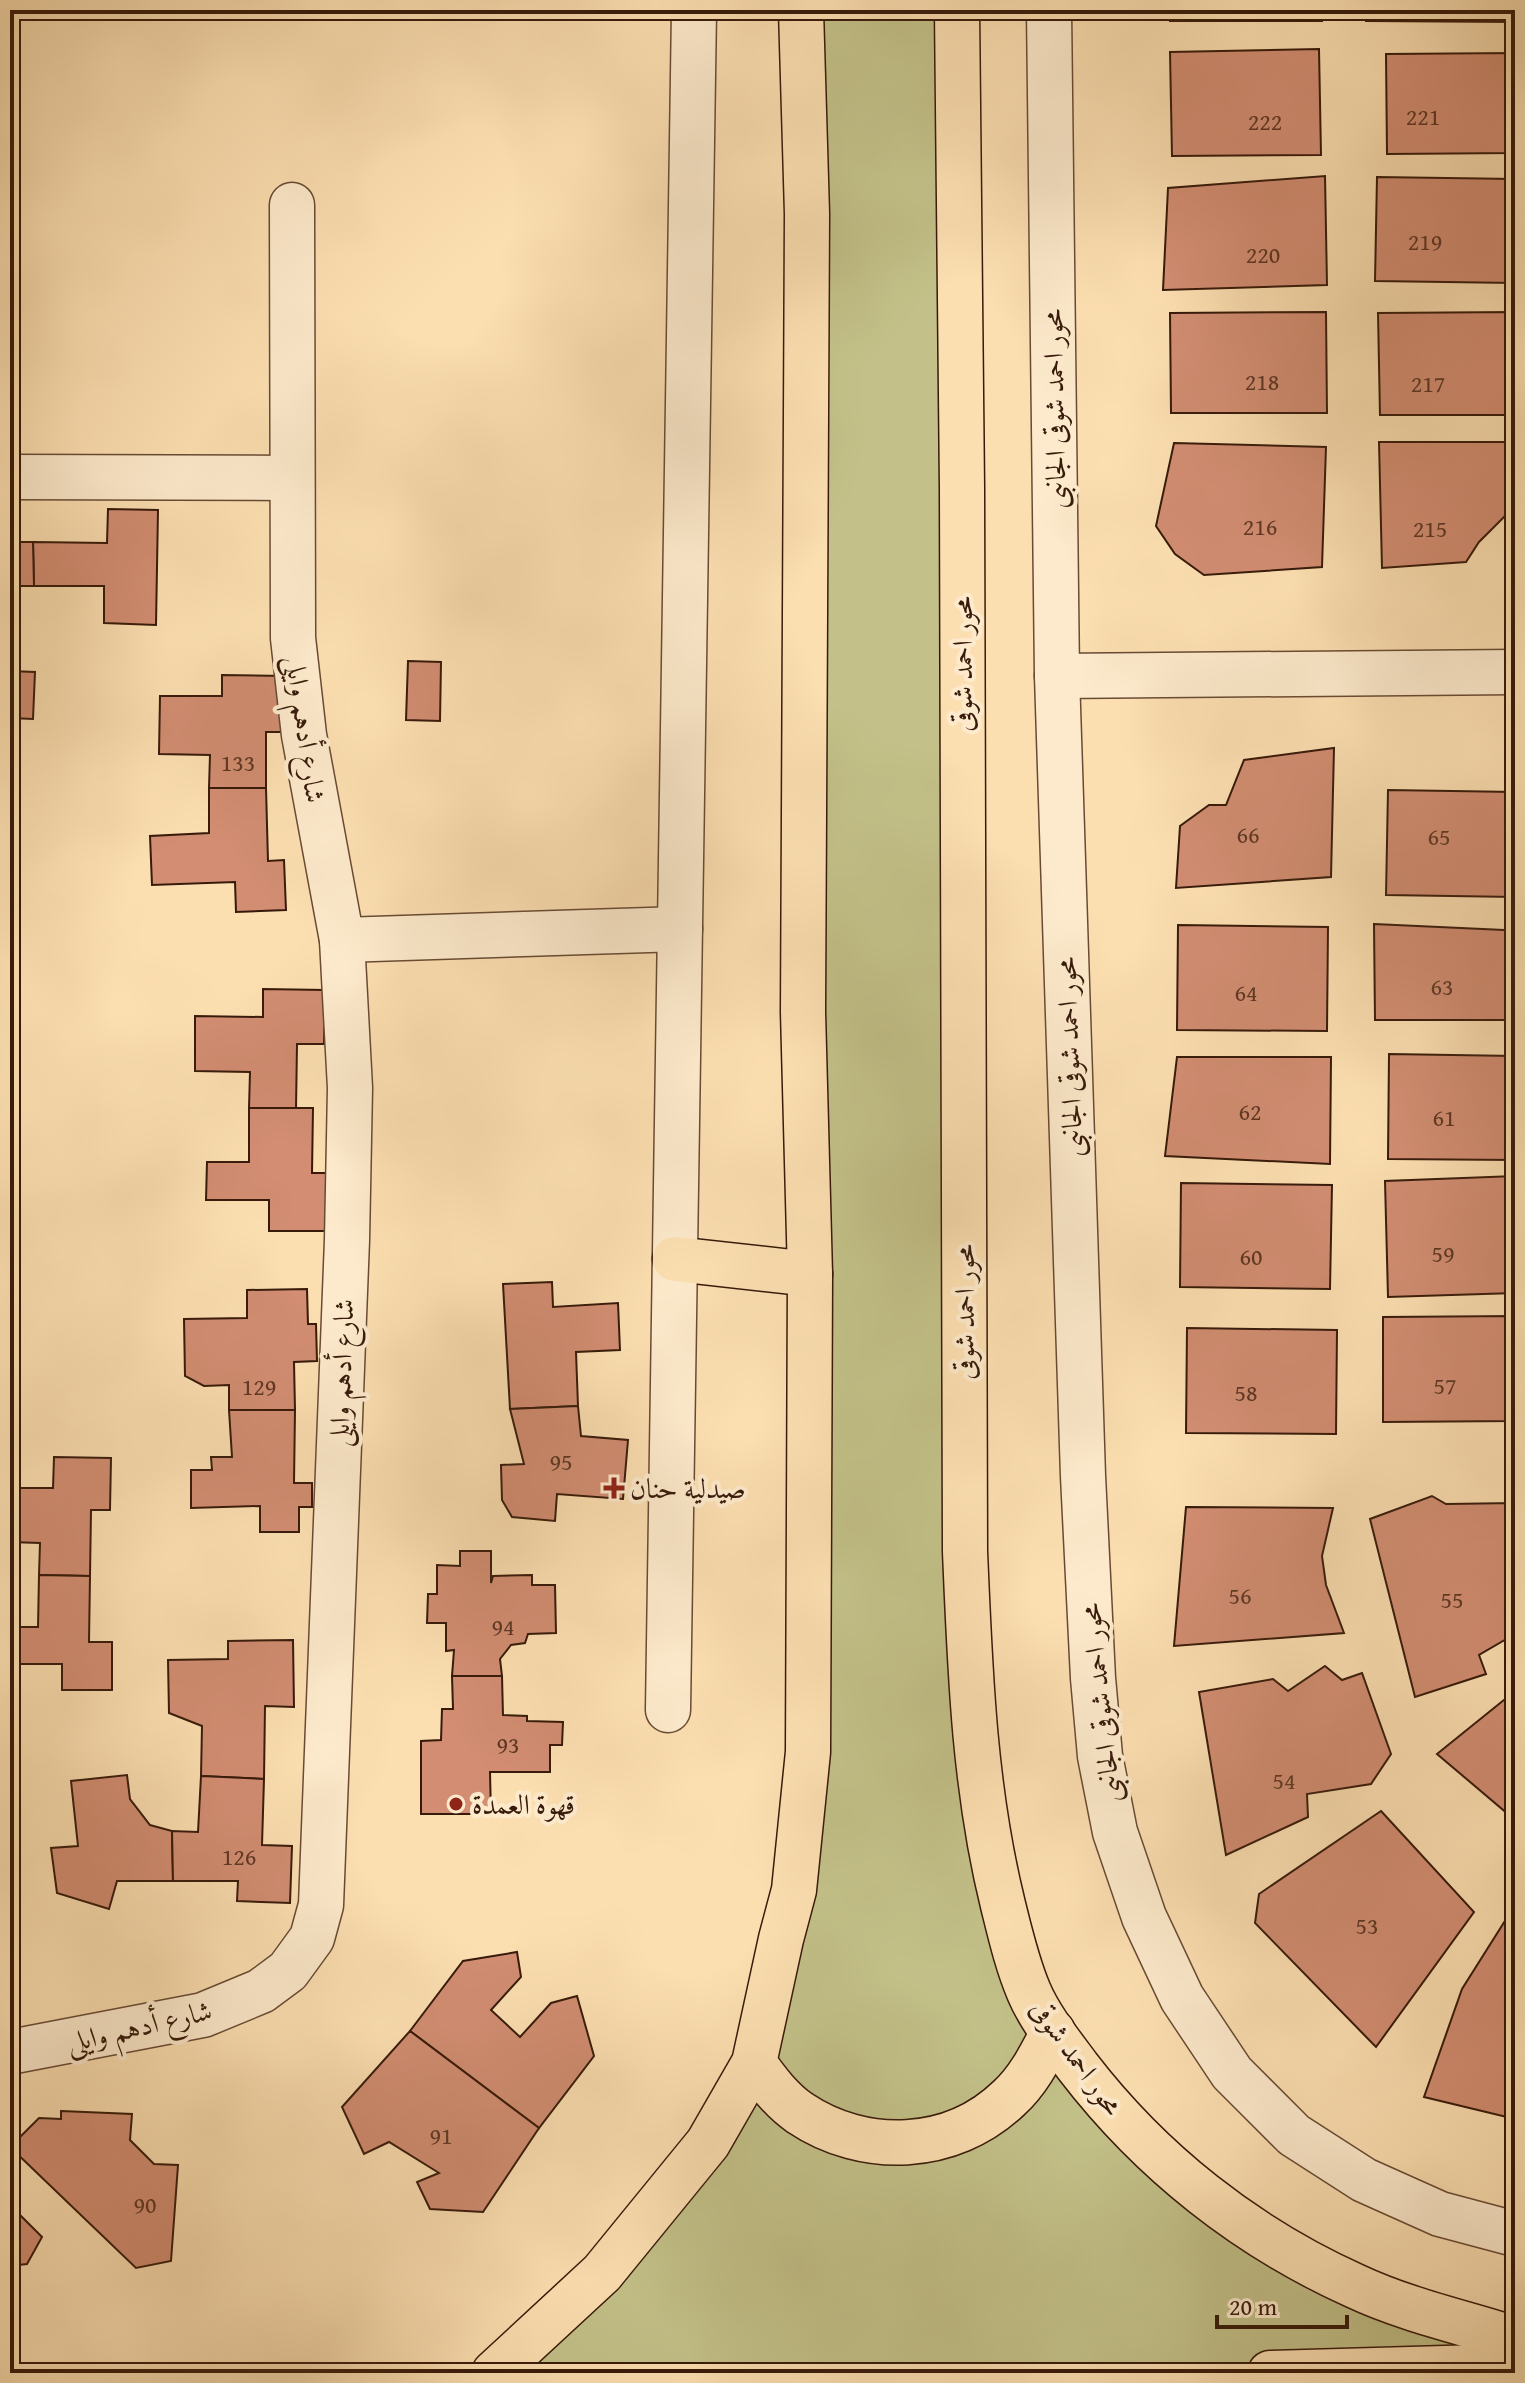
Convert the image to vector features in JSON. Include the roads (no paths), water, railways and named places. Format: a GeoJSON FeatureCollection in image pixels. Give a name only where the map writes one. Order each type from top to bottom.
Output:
{"type":"FeatureCollection","features":[{"type":"Feature","properties":{"kind":"main road"},"geometry":{"type":"LineString","coordinates":[[494,2373],[602,2273],[708,2143],[754,2063],[794,1890],[808,1752],[810,1274],[803,1012],[807,214],[801,10]]}},
{"type":"Feature","properties":{"kind":"main road","name":"محور احمد شوقى"},"geometry":{"type":"LineString","coordinates":[[957,10],[962,488],[965,1551],[972,1715],[981,1800],[1012,1939],[1029,1992],[1053,2032],[1101,2097],[1144,2143],[1191,2186],[1242,2224],[1355,2287],[1416,2310],[1515,2339]]}},
{"type":"Feature","properties":{"kind":"main road"},"geometry":{"type":"LineString","coordinates":[[675,1259],[810,1274]]}},
{"type":"Feature","properties":{"kind":"main road"},"geometry":{"type":"LineString","coordinates":[[754,2063],[781,2097],[826,2128],[857,2139],[923,2142],[954,2133],[983,2118],[1009,2098],[1031,2073],[1053,2032]]}},
{"type":"Feature","properties":{"kind":"main road"},"geometry":{"type":"LineString","coordinates":[[1270,2373],[1515,2366]]}},
{"type":"Feature","properties":{"kind":"street"},"geometry":{"type":"LineString","coordinates":[[668,1710],[694,10]]}},
{"type":"Feature","properties":{"kind":"street","name":"محور احمد شوقى الجانبى"},"geometry":{"type":"LineString","coordinates":[[1049,10],[1057,676],[1084,1491],[1100,1756],[1115,1832],[1144,1917],[1182,1998],[1232,2073],[1294,2135],[1364,2180],[1440,2214],[1515,2234]]}},
{"type":"Feature","properties":{"kind":"street","name":"شارع أدهم وايلى"},"geometry":{"type":"LineString","coordinates":[[10,2052],[203,2015],[261,1991],[288,1971],[312,1938],[321,1905],[350,1088],[342,940],[304,735],[293,638],[292,205]]}},
{"type":"Feature","properties":{"kind":"street"},"geometry":{"type":"LineString","coordinates":[[10,477],[292,478]]}},
{"type":"Feature","properties":{"kind":"street"},"geometry":{"type":"LineString","coordinates":[[1057,676],[1515,672]]}},
{"type":"Feature","properties":{"kind":"street"},"geometry":{"type":"LineString","coordinates":[[342,940],[680,929]]}},
{"type":"Feature","properties":{"kind":"place","name":"صيدلية حنان"},"geometry":{"type":"Point","coordinates":[614,1488]}},
{"type":"Feature","properties":{"kind":"place","name":"قهوة العمدة"},"geometry":{"type":"Point","coordinates":[456,1804]}}]}
